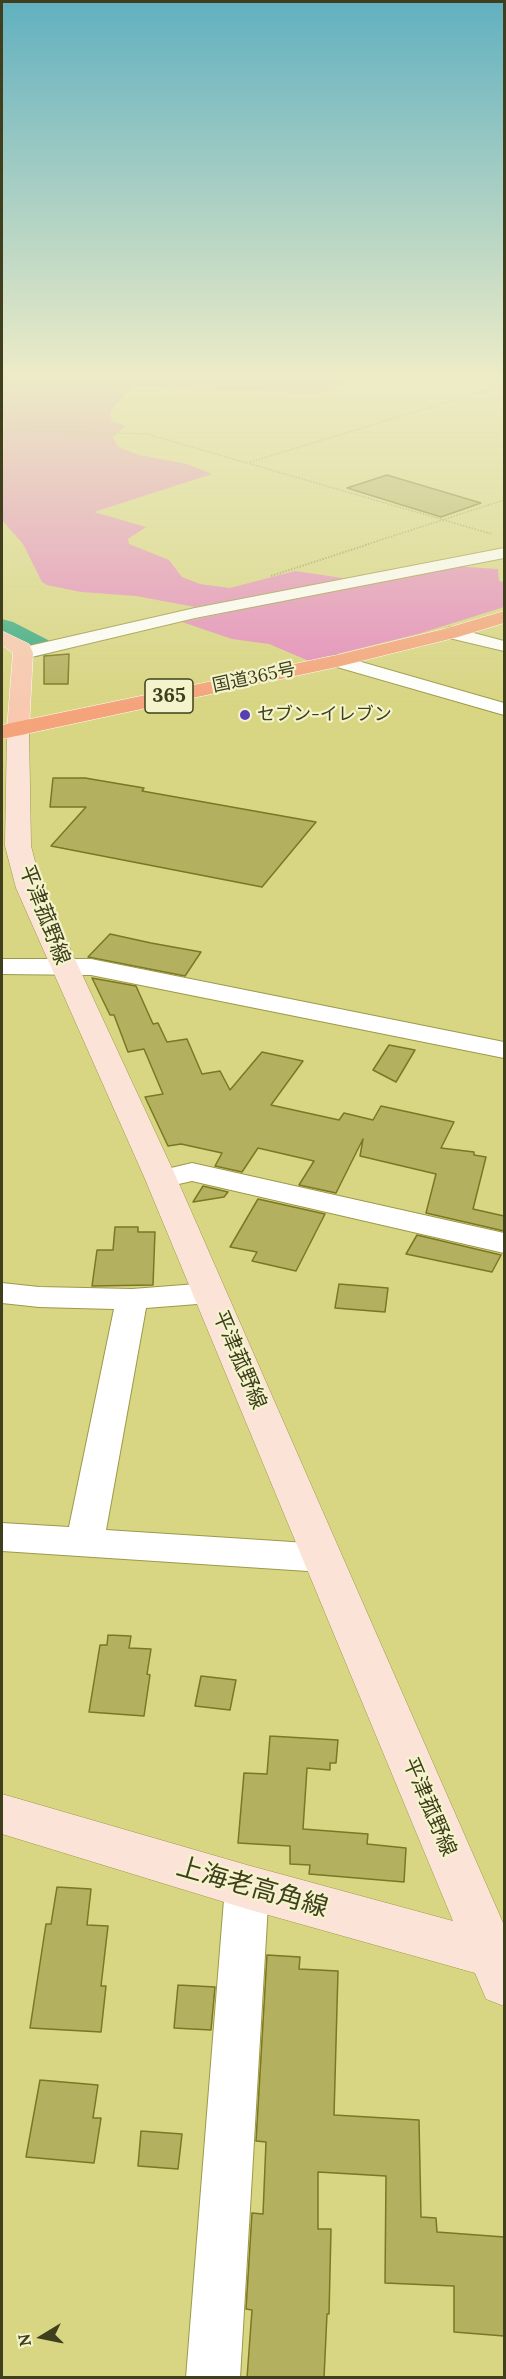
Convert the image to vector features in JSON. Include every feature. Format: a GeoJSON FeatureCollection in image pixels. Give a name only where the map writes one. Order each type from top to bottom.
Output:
{"type":"FeatureCollection","features":[{"type":"Feature","properties":{"kind":"highway","name":"国道365号"},"geometry":{"type":"LineString","coordinates":[[10,730],[337,661],[451,633],[504,617]]}},
{"type":"Feature","properties":{"kind":"main road"},"geometry":{"type":"LineString","coordinates":[[2,637],[22,648],[23,656],[10,730]]}},
{"type":"Feature","properties":{"kind":"main road","name":"平津菰野線"},"geometry":{"type":"LineString","coordinates":[[10,730],[18,846],[29,888],[161,1179],[500,1965]]}},
{"type":"Feature","properties":{"kind":"main road","name":"上海老高角線"},"geometry":{"type":"LineString","coordinates":[[2,1814],[500,1965]]}},
{"type":"Feature","properties":{"kind":"street"},"geometry":{"type":"LineString","coordinates":[[2,664],[23,656],[207,611],[504,553]]}},
{"type":"Feature","properties":{"kind":"street"},"geometry":{"type":"LineString","coordinates":[[451,633],[504,646]]}},
{"type":"Feature","properties":{"kind":"street"},"geometry":{"type":"LineString","coordinates":[[337,661],[504,709]]}},
{"type":"Feature","properties":{"kind":"street"},"geometry":{"type":"LineString","coordinates":[[2,967],[91,967],[504,1050]]}},
{"type":"Feature","properties":{"kind":"street"},"geometry":{"type":"LineString","coordinates":[[161,1179],[192,1172],[504,1243]]}},
{"type":"Feature","properties":{"kind":"street"},"geometry":{"type":"LineString","coordinates":[[2,1293],[39,1297],[132,1299],[210,1293]]}},
{"type":"Feature","properties":{"kind":"street"},"geometry":{"type":"LineString","coordinates":[[85,1542],[132,1299]]}},
{"type":"Feature","properties":{"kind":"street"},"geometry":{"type":"LineString","coordinates":[[2,1537],[323,1558]]}},
{"type":"Feature","properties":{"kind":"street"},"geometry":{"type":"LineString","coordinates":[[213,2378],[247,1887]]}},
{"type":"Feature","properties":{"kind":"path"},"geometry":{"type":"LineString","coordinates":[[332,487],[494,534]]}},
{"type":"Feature","properties":{"kind":"path"},"geometry":{"type":"LineString","coordinates":[[267,578],[504,500]]}},
{"type":"Feature","properties":{"kind":"shaded area"},"geometry":{"type":"Polygon","coordinates":[[[3,487],[172,487],[94,512],[146,527],[128,539],[129,544],[169,560],[182,577],[200,584],[230,588],[295,571],[349,579],[195,607],[136,596],[81,592],[42,582],[23,544],[2,520],[3,487]]]}},
{"type":"Feature","properties":{"kind":"shaded area"},"geometry":{"type":"Polygon","coordinates":[[[452,566],[498,569],[499,581],[504,582],[504,607],[418,634],[309,661],[269,644],[232,639],[182,622],[452,566]]]}},
{"type":"Feature","properties":{"kind":"building"},"geometry":{"type":"Polygon","coordinates":[[[427,487],[481,503],[441,517],[347,488],[427,487]]]}},
{"type":"Feature","properties":{"kind":"building"},"geometry":{"type":"Polygon","coordinates":[[[69,654],[68,684],[44,684],[44,656],[69,654]]]}},
{"type":"Feature","properties":{"kind":"building"},"geometry":{"type":"Polygon","coordinates":[[[53,778],[85,778],[144,788],[142,791],[316,822],[262,887],[51,846],[86,807],[50,807],[53,778]]]}},
{"type":"Feature","properties":{"kind":"building"},"geometry":{"type":"Polygon","coordinates":[[[110,934],[201,952],[185,976],[88,957],[110,934]]]}},
{"type":"Feature","properties":{"kind":"building"},"geometry":{"type":"Polygon","coordinates":[[[92,978],[136,986],[153,1024],[158,1023],[167,1042],[187,1039],[202,1074],[220,1071],[230,1090],[262,1052],[303,1061],[271,1105],[339,1120],[344,1113],[373,1120],[381,1106],[454,1122],[441,1148],[474,1152],[474,1155],[486,1157],[473,1209],[504,1216],[504,1231],[426,1213],[436,1174],[360,1156],[363,1139],[336,1193],[299,1185],[314,1161],[258,1148],[242,1172],[215,1166],[222,1153],[181,1144],[168,1146],[145,1097],[163,1094],[144,1049],[128,1052],[114,1015],[110,1015],[92,978]]]}},
{"type":"Feature","properties":{"kind":"building"},"geometry":{"type":"Polygon","coordinates":[[[389,1045],[415,1050],[396,1082],[373,1070],[389,1045]]]}},
{"type":"Feature","properties":{"kind":"building"},"geometry":{"type":"Polygon","coordinates":[[[203,1186],[228,1192],[224,1197],[193,1202],[203,1186]]]}},
{"type":"Feature","properties":{"kind":"building"},"geometry":{"type":"Polygon","coordinates":[[[258,1199],[325,1214],[296,1271],[252,1261],[257,1252],[230,1247],[258,1199]]]}},
{"type":"Feature","properties":{"kind":"building"},"geometry":{"type":"Polygon","coordinates":[[[115,1227],[138,1227],[138,1232],[155,1232],[153,1285],[92,1286],[97,1250],[113,1250],[115,1227]]]}},
{"type":"Feature","properties":{"kind":"building"},"geometry":{"type":"Polygon","coordinates":[[[417,1235],[501,1255],[492,1272],[406,1254],[417,1235]]]}},
{"type":"Feature","properties":{"kind":"building"},"geometry":{"type":"Polygon","coordinates":[[[339,1284],[388,1288],[385,1312],[335,1308],[339,1284]]]}},
{"type":"Feature","properties":{"kind":"building"},"geometry":{"type":"Polygon","coordinates":[[[108,1635],[131,1636],[129,1648],[151,1649],[144,1716],[89,1712],[100,1645],[107,1645],[108,1635]]]}},
{"type":"Feature","properties":{"kind":"building"},"geometry":{"type":"Polygon","coordinates":[[[201,1676],[236,1680],[230,1710],[195,1706],[201,1676]]]}},
{"type":"Feature","properties":{"kind":"building"},"geometry":{"type":"Polygon","coordinates":[[[270,1736],[338,1740],[336,1763],[330,1763],[330,1770],[307,1768],[303,1829],[368,1834],[367,1844],[406,1848],[404,1882],[309,1874],[310,1865],[290,1864],[290,1846],[238,1843],[244,1773],[267,1774],[270,1736]]]}},
{"type":"Feature","properties":{"kind":"building"},"geometry":{"type":"Polygon","coordinates":[[[57,1887],[91,1889],[87,1925],[108,1926],[101,1986],[106,1986],[101,2032],[30,2028],[46,1924],[51,1924],[57,1887]]]}},
{"type":"Feature","properties":{"kind":"building"},"geometry":{"type":"Polygon","coordinates":[[[267,1955],[300,1957],[299,1969],[338,1971],[334,2115],[419,2120],[421,2217],[436,2218],[437,2232],[504,2237],[504,2336],[454,2332],[454,2286],[385,2283],[386,2176],[318,2172],[318,2229],[331,2229],[329,2314],[327,2314],[324,2378],[247,2378],[252,2310],[246,2309],[252,2213],[263,2214],[266,2142],[256,2141],[267,1955]]]}},
{"type":"Feature","properties":{"kind":"building"},"geometry":{"type":"Polygon","coordinates":[[[178,1985],[215,1987],[211,2030],[174,2028],[178,1985]]]}},
{"type":"Feature","properties":{"kind":"building"},"geometry":{"type":"Polygon","coordinates":[[[40,2080],[98,2085],[93,2118],[101,2118],[94,2163],[26,2157],[40,2080]]]}},
{"type":"Feature","properties":{"kind":"building"},"geometry":{"type":"Polygon","coordinates":[[[141,2131],[182,2134],[178,2169],[138,2166],[141,2131]]]}},
{"type":"Feature","properties":{"kind":"waterway"},"geometry":{"type":"LineString","coordinates":[[2,629],[36,647]]}},
{"type":"Feature","properties":{"kind":"place","name":"セブン-イレブン"},"geometry":{"type":"Point","coordinates":[245,715]}}]}
